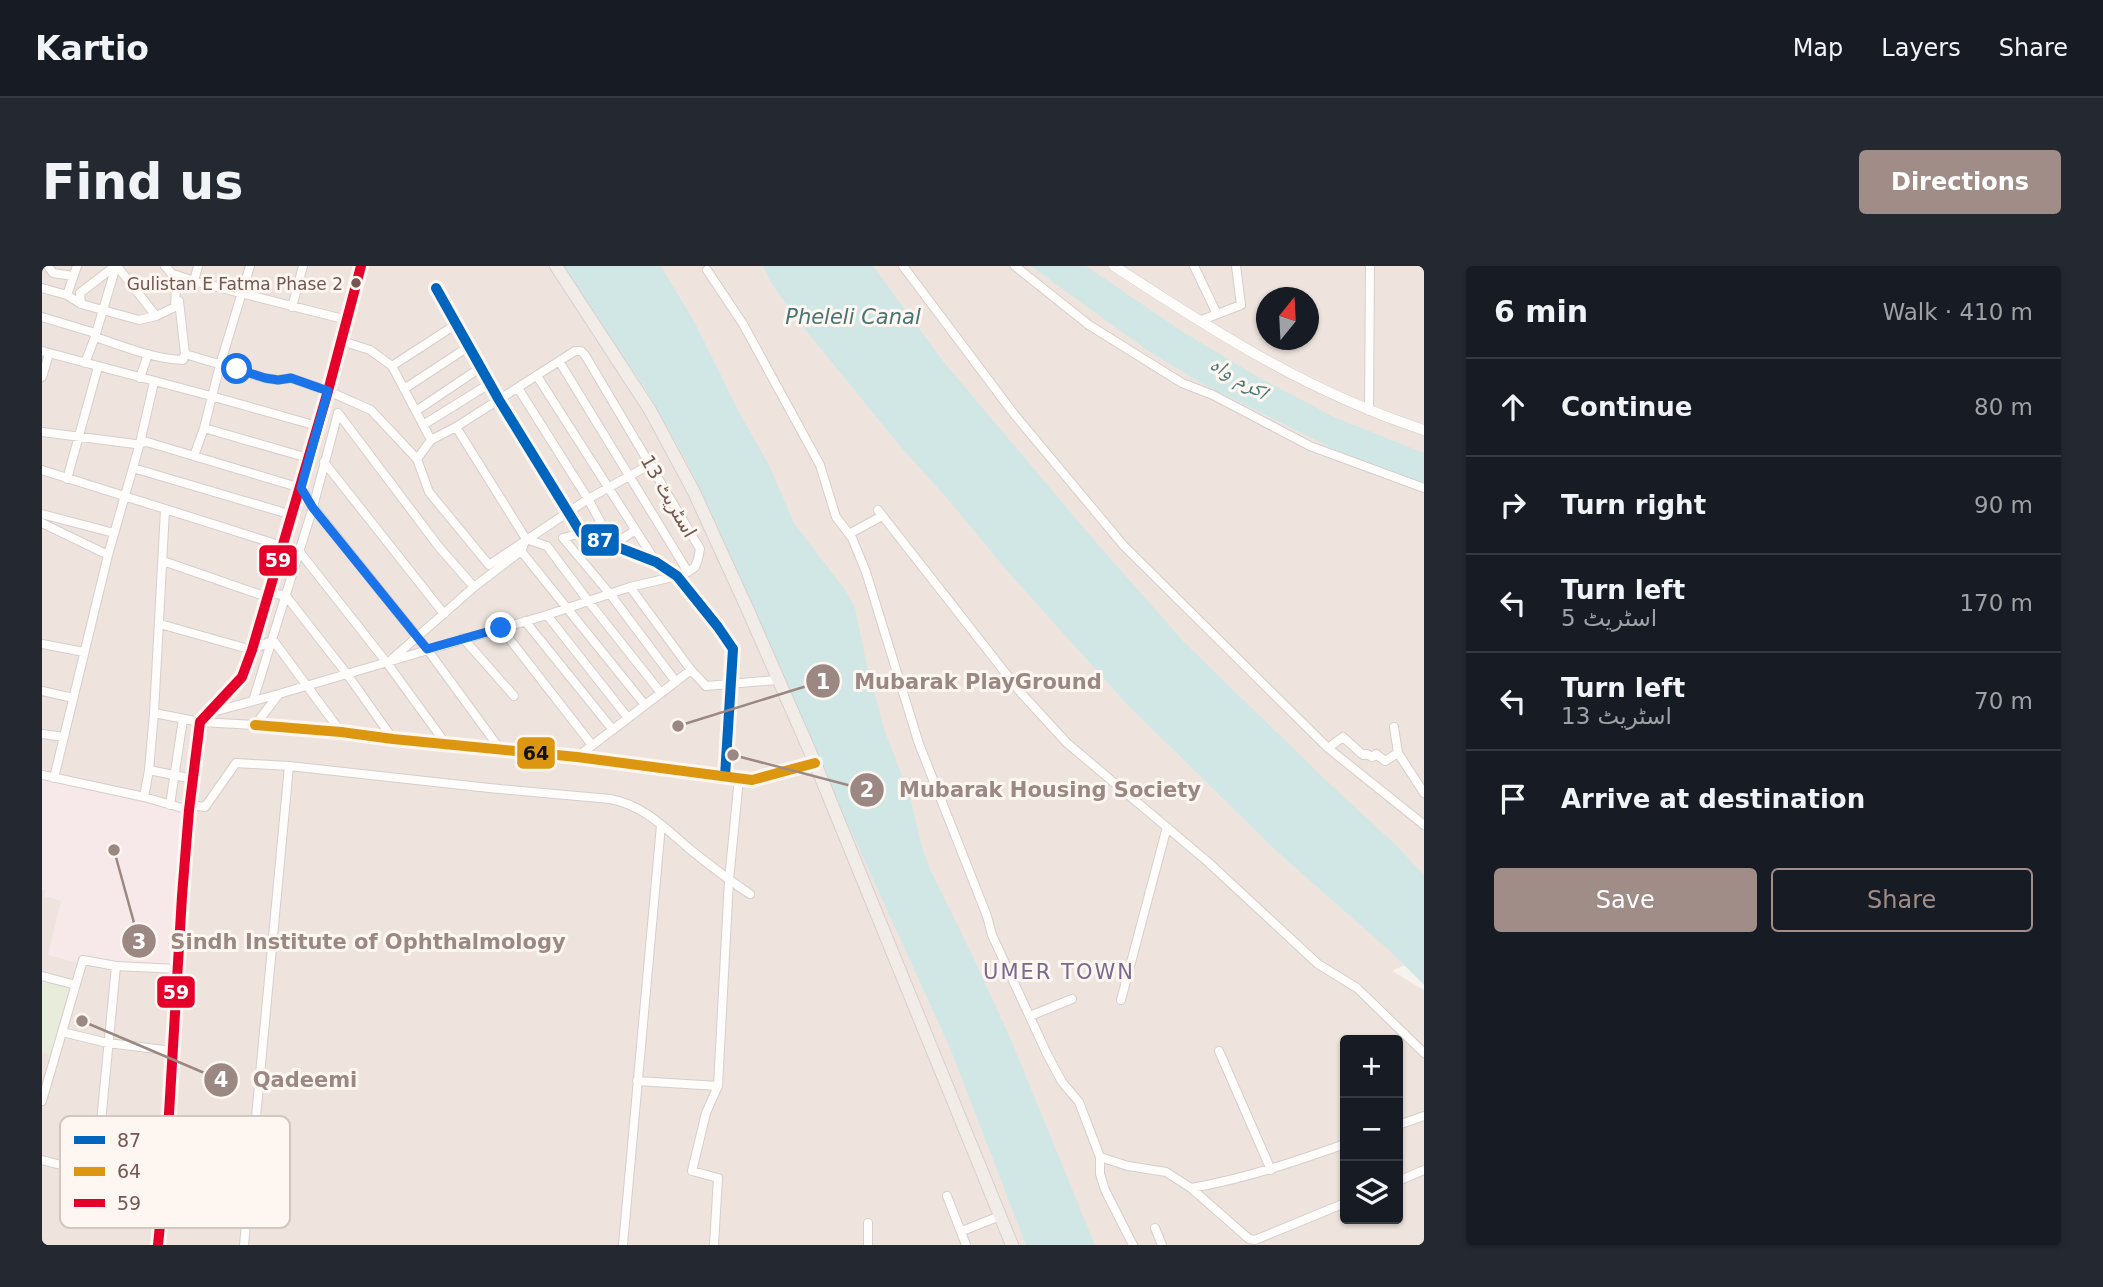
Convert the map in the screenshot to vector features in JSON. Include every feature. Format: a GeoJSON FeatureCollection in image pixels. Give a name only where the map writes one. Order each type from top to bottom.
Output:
{"type":"FeatureCollection","features":[{"type":"Feature","properties":{"kind":"main road"},"geometry":{"type":"LineString","coordinates":[[556,266],[650,410],[747,608],[815,763],[1012,1245]]}},
{"type":"Feature","properties":{"kind":"street"},"geometry":{"type":"LineString","coordinates":[[48,266],[53,273],[73,276]]}},
{"type":"Feature","properties":{"kind":"street"},"geometry":{"type":"LineString","coordinates":[[67,295],[77,266]]}},
{"type":"Feature","properties":{"kind":"street"},"geometry":{"type":"LineString","coordinates":[[81,304],[80,293],[116,266]]}},
{"type":"Feature","properties":{"kind":"street"},"geometry":{"type":"LineString","coordinates":[[85,363],[116,266]]}},
{"type":"Feature","properties":{"kind":"street"},"geometry":{"type":"LineString","coordinates":[[116,266],[156,316]]}},
{"type":"Feature","properties":{"kind":"street"},"geometry":{"type":"LineString","coordinates":[[42,317],[148,354],[183,359],[185,354],[177,285],[173,274],[165,266]]}},
{"type":"Feature","properties":{"kind":"street"},"geometry":{"type":"LineString","coordinates":[[194,281],[198,266]]}},
{"type":"Feature","properties":{"kind":"street"},"geometry":{"type":"LineString","coordinates":[[194,456],[250,266]]}},
{"type":"Feature","properties":{"kind":"street"},"geometry":{"type":"LineString","coordinates":[[292,307],[303,266]]}},
{"type":"Feature","properties":{"kind":"street"},"geometry":{"type":"LineString","coordinates":[[168,1116],[189,808],[200,722],[242,677],[252,650],[301,488],[361,266]]}},
{"type":"Feature","properties":{"kind":"street"},"geometry":{"type":"LineString","coordinates":[[903,266],[1014,414],[1124,546],[1328,748],[1424,825]]}},
{"type":"Feature","properties":{"kind":"street"},"geometry":{"type":"LineString","coordinates":[[1015,266],[1089,325],[1182,383],[1213,395],[1310,446],[1424,488]]}},
{"type":"Feature","properties":{"kind":"street"},"geometry":{"type":"LineString","coordinates":[[1114,266],[1276,367],[1369,411],[1424,430]]}},
{"type":"Feature","properties":{"kind":"street"},"geometry":{"type":"LineString","coordinates":[[1194,266],[1217,314]]}},
{"type":"Feature","properties":{"kind":"street"},"geometry":{"type":"LineString","coordinates":[[1199,321],[1241,304],[1236,266]]}},
{"type":"Feature","properties":{"kind":"street"},"geometry":{"type":"LineString","coordinates":[[1369,411],[1370,266]]}},
{"type":"Feature","properties":{"kind":"street"},"geometry":{"type":"LineString","coordinates":[[707,270],[743,324],[820,465],[836,517],[849,534],[866,572],[919,744],[987,916],[992,935],[1062,1082],[1079,1102],[1100,1157],[1100,1174],[1105,1189],[1133,1245]]}},
{"type":"Feature","properties":{"kind":"street"},"geometry":{"type":"LineString","coordinates":[[173,274],[348,320]]}},
{"type":"Feature","properties":{"kind":"street"},"geometry":{"type":"LineString","coordinates":[[42,288],[67,295],[81,304],[139,320],[175,307],[177,285]]}},
{"type":"Feature","properties":{"kind":"street"},"geometry":{"type":"LineString","coordinates":[[436,288],[489,384],[581,533]]}},
{"type":"Feature","properties":{"kind":"street"},"geometry":{"type":"LineString","coordinates":[[392,366],[455,325]]}},
{"type":"Feature","properties":{"kind":"street"},"geometry":{"type":"LineString","coordinates":[[342,341],[378,354],[392,366],[431,440]]}},
{"type":"Feature","properties":{"kind":"street"},"geometry":{"type":"LineString","coordinates":[[404,389],[468,347]]}},
{"type":"Feature","properties":{"kind":"street","name":"اسٹریٹ 13"},"geometry":{"type":"LineString","coordinates":[[417,459],[431,440],[575,351],[581,351],[700,549],[695,567],[688,572]]}},
{"type":"Feature","properties":{"kind":"street"},"geometry":{"type":"LineString","coordinates":[[42,377],[45,353],[317,426]]}},
{"type":"Feature","properties":{"kind":"street"},"geometry":{"type":"LineString","coordinates":[[140,378],[148,354]]}},
{"type":"Feature","properties":{"kind":"street"},"geometry":{"type":"LineString","coordinates":[[185,354],[265,378],[291,378],[371,410],[417,459],[429,492],[489,565],[587,499],[651,464]]}},
{"type":"Feature","properties":{"kind":"street"},"geometry":{"type":"LineString","coordinates":[[209,713],[387,663],[567,609],[630,587],[688,572],[559,361]]}},
{"type":"Feature","properties":{"kind":"street"},"geometry":{"type":"LineString","coordinates":[[67,480],[98,367]]}},
{"type":"Feature","properties":{"kind":"street"},"geometry":{"type":"LineString","coordinates":[[416,411],[480,368]]}},
{"type":"Feature","properties":{"kind":"street"},"geometry":{"type":"LineString","coordinates":[[537,376],[656,562]]}},
{"type":"Feature","properties":{"kind":"street"},"geometry":{"type":"LineString","coordinates":[[54,778],[108,555],[140,443],[154,382]]}},
{"type":"Feature","properties":{"kind":"street"},"geometry":{"type":"LineString","coordinates":[[423,425],[489,384]]}},
{"type":"Feature","properties":{"kind":"street"},"geometry":{"type":"LineString","coordinates":[[517,388],[613,545]]}},
{"type":"Feature","properties":{"kind":"street"},"geometry":{"type":"LineString","coordinates":[[253,701],[313,508],[338,413],[439,547],[474,587]]}},
{"type":"Feature","properties":{"kind":"street"},"geometry":{"type":"LineString","coordinates":[[456,427],[526,539],[547,546],[661,693]]}},
{"type":"Feature","properties":{"kind":"street"},"geometry":{"type":"LineString","coordinates":[[204,428],[309,458]]}},
{"type":"Feature","properties":{"kind":"street"},"geometry":{"type":"LineString","coordinates":[[42,432],[135,444],[146,442],[301,488],[313,508],[427,649],[500,749]]}},
{"type":"Feature","properties":{"kind":"street"},"geometry":{"type":"LineString","coordinates":[[324,462],[444,614]]}},
{"type":"Feature","properties":{"kind":"street"},"geometry":{"type":"LineString","coordinates":[[133,468],[292,516]]}},
{"type":"Feature","properties":{"kind":"street"},"geometry":{"type":"LineString","coordinates":[[42,470],[282,546]]}},
{"type":"Feature","properties":{"kind":"street"},"geometry":{"type":"LineString","coordinates":[[144,797],[154,713],[165,510]]}},
{"type":"Feature","properties":{"kind":"street"},"geometry":{"type":"LineString","coordinates":[[849,534],[880,513],[1022,694],[1067,743],[1208,862],[1318,964],[1357,988],[1424,1052]]}},
{"type":"Feature","properties":{"kind":"street"},"geometry":{"type":"LineString","coordinates":[[42,514],[114,533]]}},
{"type":"Feature","properties":{"kind":"street"},"geometry":{"type":"LineString","coordinates":[[42,523],[108,555]]}},
{"type":"Feature","properties":{"kind":"street"},"geometry":{"type":"LineString","coordinates":[[613,545],[634,531]]}},
{"type":"Feature","properties":{"kind":"street"},"geometry":{"type":"LineString","coordinates":[[547,546],[581,533],[656,562],[677,576],[718,627],[733,649],[725,776]]}},
{"type":"Feature","properties":{"kind":"street"},"geometry":{"type":"LineString","coordinates":[[563,538],[610,594],[676,682]]}},
{"type":"Feature","properties":{"kind":"street"},"geometry":{"type":"LineString","coordinates":[[387,663],[474,587],[521,551],[526,539]]}},
{"type":"Feature","properties":{"kind":"street"},"geometry":{"type":"LineString","coordinates":[[299,551],[387,663],[446,744]]}},
{"type":"Feature","properties":{"kind":"street"},"geometry":{"type":"LineString","coordinates":[[521,551],[645,705]]}},
{"type":"Feature","properties":{"kind":"street"},"geometry":{"type":"LineString","coordinates":[[163,562],[267,595],[286,596],[347,674],[393,739]]}},
{"type":"Feature","properties":{"kind":"street"},"geometry":{"type":"LineString","coordinates":[[630,587],[691,670],[706,686],[777,680]]}},
{"type":"Feature","properties":{"kind":"street"},"geometry":{"type":"LineString","coordinates":[[547,615],[628,718]]}},
{"type":"Feature","properties":{"kind":"street"},"geometry":{"type":"LineString","coordinates":[[524,621],[613,730]]}},
{"type":"Feature","properties":{"kind":"street"},"geometry":{"type":"LineString","coordinates":[[160,624],[252,650],[273,640]]}},
{"type":"Feature","properties":{"kind":"street"},"geometry":{"type":"LineString","coordinates":[[501,628],[592,745]]}},
{"type":"Feature","properties":{"kind":"street"},"geometry":{"type":"LineString","coordinates":[[463,639],[514,696]]}},
{"type":"Feature","properties":{"kind":"street"},"geometry":{"type":"LineString","coordinates":[[273,640],[341,732]]}},
{"type":"Feature","properties":{"kind":"street"},"geometry":{"type":"LineString","coordinates":[[42,644],[85,652]]}},
{"type":"Feature","properties":{"kind":"street"},"geometry":{"type":"LineString","coordinates":[[577,757],[691,670]]}},
{"type":"Feature","properties":{"kind":"street"},"geometry":{"type":"LineString","coordinates":[[42,691],[74,698]]}},
{"type":"Feature","properties":{"kind":"street"},"geometry":{"type":"LineString","coordinates":[[255,725],[279,694]]}},
{"type":"Feature","properties":{"kind":"street"},"geometry":{"type":"LineString","coordinates":[[154,713],[200,722],[341,732],[577,757],[752,780],[815,763]]}},
{"type":"Feature","properties":{"kind":"street"},"geometry":{"type":"LineString","coordinates":[[170,805],[183,719]]}},
{"type":"Feature","properties":{"kind":"street"},"geometry":{"type":"LineString","coordinates":[[1394,727],[1398,753],[1424,793]]}},
{"type":"Feature","properties":{"kind":"street"},"geometry":{"type":"LineString","coordinates":[[42,734],[64,737]]}},
{"type":"Feature","properties":{"kind":"street"},"geometry":{"type":"LineString","coordinates":[[1328,748],[1343,737],[1363,755],[1372,757],[1376,754],[1385,761],[1398,753]]}},
{"type":"Feature","properties":{"kind":"street"},"geometry":{"type":"LineString","coordinates":[[42,775],[189,808],[205,807],[236,763],[610,799],[627,802],[644,811],[750,894]]}},
{"type":"Feature","properties":{"kind":"street"},"geometry":{"type":"LineString","coordinates":[[256,1116],[289,766]]}},
{"type":"Feature","properties":{"kind":"street"},"geometry":{"type":"LineString","coordinates":[[149,770],[193,779]]}},
{"type":"Feature","properties":{"kind":"street"},"geometry":{"type":"LineString","coordinates":[[714,1245],[718,1178],[692,1171],[706,1112],[718,1086],[729,880],[739,778]]}},
{"type":"Feature","properties":{"kind":"street"},"geometry":{"type":"LineString","coordinates":[[622,1245],[661,825]]}},
{"type":"Feature","properties":{"kind":"street"},"geometry":{"type":"LineString","coordinates":[[1121,1000],[1167,827]]}},
{"type":"Feature","properties":{"kind":"street"},"geometry":{"type":"LineString","coordinates":[[42,1101],[45,1077],[62,1032],[83,960],[116,966],[177,969]]}},
{"type":"Feature","properties":{"kind":"street"},"geometry":{"type":"LineString","coordinates":[[101,1116],[116,966]]}},
{"type":"Feature","properties":{"kind":"street"},"geometry":{"type":"LineString","coordinates":[[42,976],[76,985]]}},
{"type":"Feature","properties":{"kind":"street"},"geometry":{"type":"LineString","coordinates":[[1030,1016],[1072,999]]}},
{"type":"Feature","properties":{"kind":"street"},"geometry":{"type":"LineString","coordinates":[[62,1032],[108,1043],[172,1051]]}},
{"type":"Feature","properties":{"kind":"street"},"geometry":{"type":"LineString","coordinates":[[1219,1051],[1271,1170]]}},
{"type":"Feature","properties":{"kind":"street"},"geometry":{"type":"LineString","coordinates":[[637,1081],[718,1086]]}},
{"type":"Feature","properties":{"kind":"street"},"geometry":{"type":"LineString","coordinates":[[1403,1123],[1424,1116]]}},
{"type":"Feature","properties":{"kind":"street"},"geometry":{"type":"LineString","coordinates":[[1191,1188],[1228,1182],[1271,1170],[1340,1146]]}},
{"type":"Feature","properties":{"kind":"street"},"geometry":{"type":"LineString","coordinates":[[1100,1157],[1128,1166],[1166,1172],[1191,1188],[1249,1240],[1255,1240],[1340,1205]]}},
{"type":"Feature","properties":{"kind":"street"},"geometry":{"type":"LineString","coordinates":[[42,1160],[60,1165]]}},
{"type":"Feature","properties":{"kind":"street"},"geometry":{"type":"LineString","coordinates":[[1403,1179],[1424,1170]]}},
{"type":"Feature","properties":{"kind":"street"},"geometry":{"type":"LineString","coordinates":[[947,1196],[966,1245]]}},
{"type":"Feature","properties":{"kind":"street"},"geometry":{"type":"LineString","coordinates":[[962,1231],[1000,1216]]}},
{"type":"Feature","properties":{"kind":"street"},"geometry":{"type":"LineString","coordinates":[[868,1223],[868,1245]]}},
{"type":"Feature","properties":{"kind":"street"},"geometry":{"type":"LineString","coordinates":[[1155,1228],[1162,1245]]}},
{"type":"Feature","properties":{"kind":"shaded area"},"geometry":{"type":"Polygon","coordinates":[[[42,266],[1424,266],[1424,956],[1392,971],[1424,990],[1424,1245],[42,1245],[42,266]]]}},
{"type":"Feature","properties":{"kind":"shaded area"},"geometry":{"type":"Polygon","coordinates":[[[42,775],[189,810],[177,969],[82,964],[48,955],[61,901],[44,896],[46,890],[42,889],[42,775]]]}},
{"type":"Feature","properties":{"kind":"green space"},"geometry":{"type":"Polygon","coordinates":[[[42,979],[69,987],[50,1055],[42,1052],[42,979]]]}},
{"type":"Feature","properties":{"kind":"water"},"geometry":{"type":"Polygon","coordinates":[[[560,266],[661,266],[695,323],[739,412],[769,465],[794,523],[846,591],[855,608],[884,729],[910,796],[930,869],[1011,1040],[1095,1245],[1026,1245],[950,1048],[713,516],[686,460],[645,388],[560,266]]]}},
{"type":"Feature","properties":{"kind":"water","name":"Pheleli Canal"},"geometry":{"type":"Polygon","coordinates":[[[763,266],[873,266],[943,361],[1184,642],[1424,875],[1424,985],[1390,951],[1274,849],[1126,703],[900,446],[799,322],[772,284],[763,266]]]}},
{"type":"Feature","properties":{"kind":"water","name":"اکرم واہ"},"geometry":{"type":"Polygon","coordinates":[[[1031,266],[1086,266],[1183,332],[1260,378],[1334,417],[1424,453],[1424,483],[1340,452],[1199,382],[1147,350],[1031,266]]]}},
{"type":"Feature","properties":{"kind":"transit line","name":"59"},"geometry":{"type":"LineString","coordinates":[[169,1116],[182,896],[200,722],[242,677],[252,650],[328,391],[361,266]]}},
{"type":"Feature","properties":{"kind":"transit line","name":"87"},"geometry":{"type":"LineString","coordinates":[[436,288],[499,400],[581,533],[656,562],[677,576],[733,649],[725,776]]}},
{"type":"Feature","properties":{"kind":"transit line","name":"64"},"geometry":{"type":"LineString","coordinates":[[255,725],[577,757],[752,780],[815,763]]}},
{"type":"Feature","properties":{"kind":"transit line","name":"59"},"geometry":{"type":"LineString","coordinates":[[158,1245],[160,1228]]}},
{"type":"Feature","properties":{"kind":"place","name":"Gulistan E Fatma Phase 2"},"geometry":{"type":"Point","coordinates":[356,283]}},
{"type":"Feature","properties":{"kind":"place","name":"Mubarak PlayGround"},"geometry":{"type":"Point","coordinates":[678,726]}},
{"type":"Feature","properties":{"kind":"place","name":"Mubarak Housing Society"},"geometry":{"type":"Point","coordinates":[733,755]}},
{"type":"Feature","properties":{"kind":"place","name":"Sindh Institute of Ophthalmology"},"geometry":{"type":"Point","coordinates":[114,850]}},
{"type":"Feature","properties":{"kind":"place","name":"Qadeemi"},"geometry":{"type":"Point","coordinates":[82,1021]}},
{"type":"Feature","properties":{"kind":"district","name":"UMER TOWN"},"geometry":{"type":"Point","coordinates":[1059,972]}},
{"type":"Feature","properties":{"kind":"route"},"geometry":{"type":"LineString","coordinates":[[237,369],[265,378],[291,378],[328,391],[301,488],[313,508],[427,649],[501,628]]}}]}
